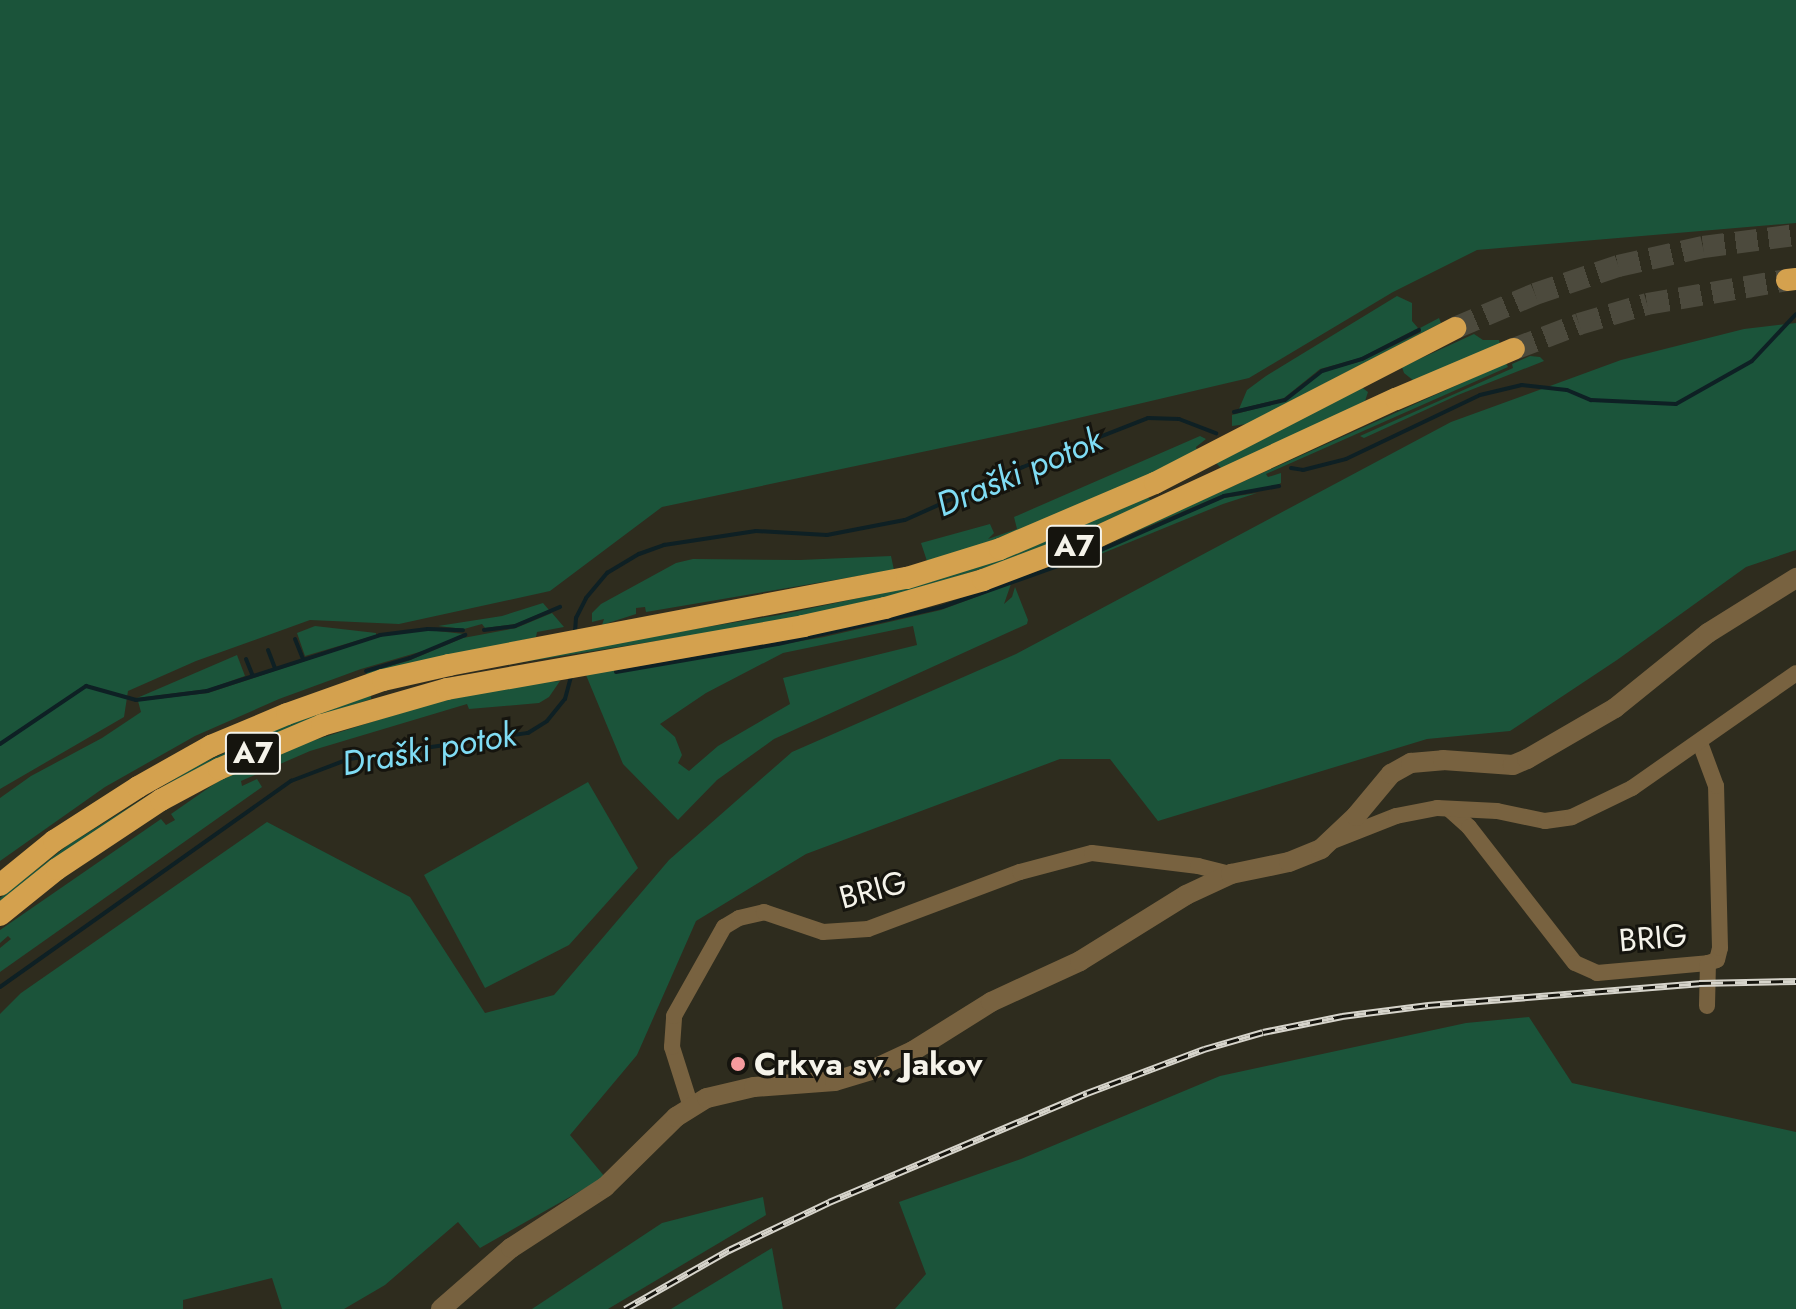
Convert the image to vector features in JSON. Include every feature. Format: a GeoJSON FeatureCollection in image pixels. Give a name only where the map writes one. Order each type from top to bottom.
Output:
{"type":"FeatureCollection","features":[{"type":"Feature","properties":{"kind":"highway","name":"A7"},"geometry":{"type":"LineString","coordinates":[[0,885],[54,841],[211,746],[287,714],[383,680],[540,646],[907,578],[1000,549],[1155,483],[1455,328]]}},
{"type":"Feature","properties":{"kind":"highway","name":"A7"},"geometry":{"type":"LineString","coordinates":[[0,915],[107,834],[202,778],[272,745],[387,705],[542,670],[803,626],[983,580],[1099,536],[1396,399],[1514,349]]}},
{"type":"Feature","properties":{"kind":"street","name":"BRIG"},"geometry":{"type":"LineString","coordinates":[[1330,842],[1391,774],[1402,767],[1443,760],[1513,765],[1527,759],[1615,708],[1708,633],[1796,578]]}},
{"type":"Feature","properties":{"kind":"street","name":"BRIG"},"geometry":{"type":"LineString","coordinates":[[441,1309],[511,1248],[605,1187],[691,1107],[726,1091],[835,1081],[872,1070],[913,1051],[991,1002],[1080,961],[1186,895],[1231,874],[1289,862],[1330,842],[1417,811],[1497,811],[1545,821],[1572,817],[1609,801],[1700,743],[1796,673]]}},
{"type":"Feature","properties":{"kind":"street","name":"BRIG"},"geometry":{"type":"LineString","coordinates":[[1449,809],[1469,827],[1575,963],[1597,973],[1708,963],[1717,960],[1720,948],[1716,786],[1700,743]]}},
{"type":"Feature","properties":{"kind":"street","name":"BRIG"},"geometry":{"type":"LineString","coordinates":[[691,1107],[672,1047],[674,1016],[724,927],[739,918],[764,912],[823,932],[868,929],[1020,872],[1092,853],[1182,863],[1231,874]]}},
{"type":"Feature","properties":{"kind":"street"},"geometry":{"type":"LineString","coordinates":[[1707,1006],[1708,963]]}},
{"type":"Feature","properties":{"kind":"green space"},"geometry":{"type":"Polygon","coordinates":[[[0,0],[1796,0],[1796,223],[1477,250],[1393,292],[1249,378],[1040,427],[662,507],[550,591],[399,624],[310,620],[196,661],[128,691],[124,717],[0,789],[0,0]]]}},
{"type":"Feature","properties":{"kind":"green space"},"geometry":{"type":"Polygon","coordinates":[[[1397,296],[1412,303],[1412,321],[1418,328],[1360,358],[1320,369],[1284,398],[1239,409],[1247,390],[1266,376],[1397,296]]]}},
{"type":"Feature","properties":{"kind":"green space"},"geometry":{"type":"Polygon","coordinates":[[[1439,318],[1441,323],[1247,424],[1232,426],[1232,415],[1285,401],[1322,372],[1362,361],[1421,332],[1420,328],[1439,318]]]}},
{"type":"Feature","properties":{"kind":"green space"},"geometry":{"type":"Polygon","coordinates":[[[1796,323],[1796,550],[1746,567],[1617,660],[1510,731],[1427,739],[1158,821],[1110,759],[1060,759],[806,854],[696,921],[637,1055],[570,1135],[605,1177],[480,1248],[458,1222],[385,1285],[344,1309],[282,1309],[272,1278],[183,1300],[183,1309],[0,1309],[0,1014],[21,993],[267,822],[410,897],[485,1013],[554,995],[669,860],[792,752],[1016,654],[1451,422],[1621,360],[1744,329],[1796,323]]]}},
{"type":"Feature","properties":{"kind":"green space"},"geometry":{"type":"Polygon","coordinates":[[[1474,334],[1483,340],[1499,340],[1500,344],[1414,381],[1404,373],[1402,367],[1474,334]]]}},
{"type":"Feature","properties":{"kind":"green space"},"geometry":{"type":"Polygon","coordinates":[[[1530,356],[1540,357],[1544,361],[1458,395],[1364,438],[1360,436],[1513,368],[1512,364],[1530,356]]]}},
{"type":"Feature","properties":{"kind":"green space"},"geometry":{"type":"Polygon","coordinates":[[[1506,363],[1508,367],[1266,474],[1268,477],[1281,473],[1281,483],[1271,488],[1224,494],[1067,561],[1506,363]]]}},
{"type":"Feature","properties":{"kind":"green space"},"geometry":{"type":"Polygon","coordinates":[[[1360,386],[1368,392],[1365,401],[1223,470],[1215,462],[1360,386]]]}},
{"type":"Feature","properties":{"kind":"green space"},"geometry":{"type":"Polygon","coordinates":[[[1200,436],[1206,439],[1196,447],[1197,450],[1130,485],[978,546],[927,561],[921,543],[990,524],[994,533],[988,539],[1017,529],[1014,517],[1200,436]]]}},
{"type":"Feature","properties":{"kind":"green space"},"geometry":{"type":"Polygon","coordinates":[[[1257,493],[1069,567],[1068,564],[1224,498],[1257,493]]]}},
{"type":"Feature","properties":{"kind":"green space"},"geometry":{"type":"Polygon","coordinates":[[[1147,497],[1152,501],[1144,506],[1009,560],[908,592],[771,623],[499,666],[542,654],[779,615],[887,592],[1039,544],[1147,497]]]}},
{"type":"Feature","properties":{"kind":"green space"},"geometry":{"type":"Polygon","coordinates":[[[891,556],[894,570],[646,612],[645,607],[636,608],[636,614],[602,625],[604,619],[592,622],[592,613],[601,604],[676,563],[693,559],[800,560],[891,556]]]}},
{"type":"Feature","properties":{"kind":"green space"},"geometry":{"type":"Polygon","coordinates":[[[1011,584],[1004,604],[1012,597],[1015,587],[1028,620],[1027,624],[774,739],[717,780],[678,820],[623,764],[586,675],[614,669],[615,673],[824,637],[941,610],[1011,584]],[[913,626],[783,653],[706,693],[660,724],[675,737],[682,755],[678,763],[689,771],[718,746],[790,704],[783,678],[917,645],[913,626]]]}},
{"type":"Feature","properties":{"kind":"green space"},"geometry":{"type":"Polygon","coordinates":[[[543,603],[549,610],[515,624],[485,628],[482,624],[464,629],[438,626],[502,616],[543,603]]]}},
{"type":"Feature","properties":{"kind":"green space"},"geometry":{"type":"Polygon","coordinates":[[[552,613],[564,627],[537,632],[536,637],[367,675],[366,672],[408,661],[463,638],[516,628],[552,613]]]}},
{"type":"Feature","properties":{"kind":"green space"},"geometry":{"type":"Polygon","coordinates":[[[315,626],[376,635],[305,656],[297,633],[315,626]]]}},
{"type":"Feature","properties":{"kind":"green space"},"geometry":{"type":"Polygon","coordinates":[[[428,630],[464,634],[433,648],[361,669],[279,699],[195,736],[105,787],[0,861],[0,798],[31,776],[102,738],[141,712],[138,701],[208,693],[381,636],[428,630]]]}},
{"type":"Feature","properties":{"kind":"green space"},"geometry":{"type":"Polygon","coordinates":[[[237,655],[245,676],[208,689],[137,698],[237,655]]]}},
{"type":"Feature","properties":{"kind":"green space"},"geometry":{"type":"Polygon","coordinates":[[[560,681],[549,697],[539,703],[469,709],[467,704],[310,751],[241,781],[242,786],[257,779],[262,787],[0,972],[0,948],[11,939],[8,936],[0,943],[0,930],[161,819],[166,825],[175,820],[171,814],[217,782],[293,747],[425,705],[513,685],[560,681]]]}},
{"type":"Feature","properties":{"kind":"green space"},"geometry":{"type":"Polygon","coordinates":[[[371,695],[371,699],[332,712],[0,903],[0,898],[68,845],[196,766],[291,723],[371,695]]]}},
{"type":"Feature","properties":{"kind":"green space"},"geometry":{"type":"Polygon","coordinates":[[[588,782],[638,868],[569,945],[485,988],[424,875],[588,782]]]}},
{"type":"Feature","properties":{"kind":"green space"},"geometry":{"type":"Polygon","coordinates":[[[1529,1017],[1572,1083],[1796,1132],[1796,1309],[895,1309],[926,1274],[899,1202],[1021,1159],[1220,1076],[1466,1023],[1529,1017]]]}},
{"type":"Feature","properties":{"kind":"green space"},"geometry":{"type":"Polygon","coordinates":[[[763,1197],[766,1215],[608,1309],[532,1309],[662,1223],[763,1197]]]}},
{"type":"Feature","properties":{"kind":"green space"},"geometry":{"type":"Polygon","coordinates":[[[772,1248],[783,1309],[671,1309],[772,1248]]]}},
{"type":"Feature","properties":{"kind":"waterway","name":"Draški potok"},"geometry":{"type":"LineString","coordinates":[[1291,468],[1303,470],[1346,459],[1480,395],[1522,385],[1567,390],[1591,400],[1676,404],[1752,361],[1796,314]]}},
{"type":"Feature","properties":{"kind":"waterway"},"geometry":{"type":"LineString","coordinates":[[1234,412],[1285,400],[1322,371],[1362,359],[1419,330]]}},
{"type":"Feature","properties":{"kind":"waterway","name":"Draški potok"},"geometry":{"type":"LineString","coordinates":[[575,632],[576,618],[586,598],[607,573],[639,554],[664,545],[756,531],[827,535],[905,520],[1023,467],[1148,418],[1179,419],[1216,433]]}},
{"type":"Feature","properties":{"kind":"waterway"},"geometry":{"type":"LineString","coordinates":[[616,672],[778,644],[942,607],[1092,554],[1224,496],[1279,486]]}},
{"type":"Feature","properties":{"kind":"waterway"},"geometry":{"type":"LineString","coordinates":[[484,630],[515,626],[560,607]]}},
{"type":"Feature","properties":{"kind":"waterway"},"geometry":{"type":"LineString","coordinates":[[0,744],[86,686],[136,700],[207,691],[380,635],[428,629],[463,630]]}},
{"type":"Feature","properties":{"kind":"waterway"},"geometry":{"type":"LineString","coordinates":[[366,671],[410,658],[465,635]]}},
{"type":"Feature","properties":{"kind":"waterway"},"geometry":{"type":"LineString","coordinates":[[295,639],[303,659]]}},
{"type":"Feature","properties":{"kind":"waterway"},"geometry":{"type":"LineString","coordinates":[[268,650],[275,668]]}},
{"type":"Feature","properties":{"kind":"waterway"},"geometry":{"type":"LineString","coordinates":[[246,659],[253,676]]}},
{"type":"Feature","properties":{"kind":"waterway","name":"Draški potok"},"geometry":{"type":"LineString","coordinates":[[0,987],[291,781],[349,759],[528,733],[547,721],[565,699],[572,673]]}},
{"type":"Feature","properties":{"kind":"tunnel"},"geometry":{"type":"LineString","coordinates":[[1455,328],[1535,294],[1618,266],[1703,247],[1796,235]]}},
{"type":"Feature","properties":{"kind":"tunnel"},"geometry":{"type":"LineString","coordinates":[[1514,349],[1579,324],[1647,304],[1787,280]]}},
{"type":"Feature","properties":{"kind":"railway"},"geometry":{"type":"LineString","coordinates":[[625,1309],[729,1250],[829,1202],[1087,1093],[1204,1049],[1263,1032],[1342,1016],[1428,1005],[1699,983],[1796,981]]}},
{"type":"Feature","properties":{"kind":"place","name":"Crkva sv. Jakov"},"geometry":{"type":"Point","coordinates":[738,1064]}}]}
